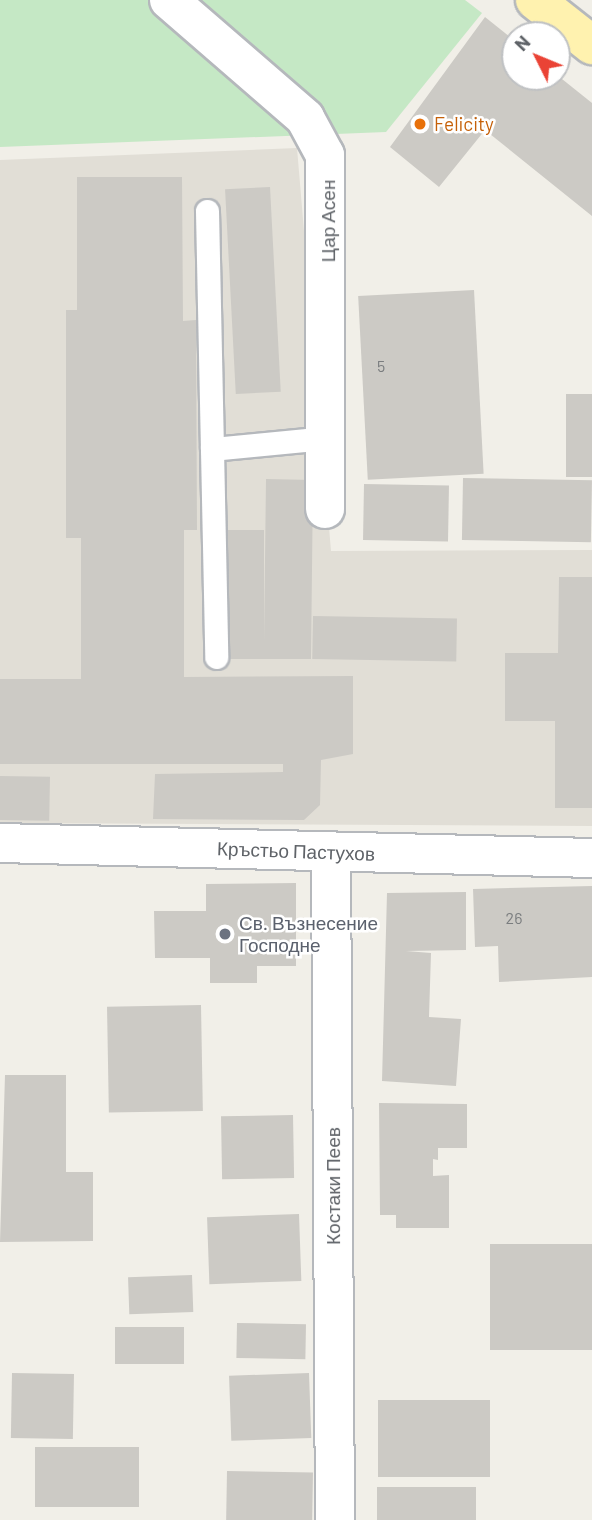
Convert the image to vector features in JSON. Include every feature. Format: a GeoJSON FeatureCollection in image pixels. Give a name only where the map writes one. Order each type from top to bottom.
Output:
{"type":"FeatureCollection","features":[{"type":"Feature","properties":{"kind":"main road"},"geometry":{"type":"LineString","coordinates":[[534,0],[592,45]]}},
{"type":"Feature","properties":{"kind":"street","name":"Цар Асен"},"geometry":{"type":"LineString","coordinates":[[169,0],[305,118],[325,155],[325,509]]}},
{"type":"Feature","properties":{"kind":"street","name":"Кръстьо Пастухов"},"geometry":{"type":"LineString","coordinates":[[0,843],[592,858]]}},
{"type":"Feature","properties":{"kind":"street","name":"Костаки Пеев"},"geometry":{"type":"LineString","coordinates":[[331,853],[335,1520]]}},
{"type":"Feature","properties":{"kind":"lane"},"geometry":{"type":"LineString","coordinates":[[207,211],[216,657]]}},
{"type":"Feature","properties":{"kind":"lane"},"geometry":{"type":"LineString","coordinates":[[212,449],[326,438]]}},
{"type":"Feature","properties":{"kind":"shaded area"},"geometry":{"type":"Polygon","coordinates":[[[297,148],[331,551],[592,550],[592,826],[0,823],[0,160],[297,148]]]}},
{"type":"Feature","properties":{"kind":"green space"},"geometry":{"type":"Polygon","coordinates":[[[0,0],[465,0],[482,13],[386,132],[0,147],[0,0]]]}},
{"type":"Feature","properties":{"kind":"building"},"geometry":{"type":"Polygon","coordinates":[[[485,17],[501,30],[501,91],[571,91],[571,86],[592,103],[592,216],[485,130],[439,187],[390,147],[485,17]]]}},
{"type":"Feature","properties":{"kind":"building"},"geometry":{"type":"Polygon","coordinates":[[[77,177],[182,177],[183,321],[196,320],[197,530],[184,530],[184,677],[353,676],[353,754],[321,760],[320,805],[304,820],[153,819],[155,774],[283,772],[283,764],[0,764],[0,679],[81,679],[81,538],[66,538],[66,310],[77,310],[77,177]]]}},
{"type":"Feature","properties":{"kind":"building"},"geometry":{"type":"Polygon","coordinates":[[[270,187],[281,392],[236,394],[225,189],[270,187]]]}},
{"type":"Feature","properties":{"kind":"building"},"geometry":{"type":"Polygon","coordinates":[[[474,290],[484,474],[368,480],[358,296],[474,290]]]}},
{"type":"Feature","properties":{"kind":"building"},"geometry":{"type":"Polygon","coordinates":[[[566,394],[592,394],[592,477],[566,477],[566,394]]]}},
{"type":"Feature","properties":{"kind":"building"},"geometry":{"type":"Polygon","coordinates":[[[463,478],[592,480],[591,542],[462,540],[463,478]]]}},
{"type":"Feature","properties":{"kind":"building"},"geometry":{"type":"Polygon","coordinates":[[[266,479],[313,480],[311,659],[221,659],[222,530],[264,530],[264,642],[266,479]]]}},
{"type":"Feature","properties":{"kind":"building"},"geometry":{"type":"Polygon","coordinates":[[[364,484],[449,485],[448,541],[363,540],[364,484]]]}},
{"type":"Feature","properties":{"kind":"building"},"geometry":{"type":"Polygon","coordinates":[[[559,577],[592,577],[592,808],[555,808],[555,721],[505,721],[505,653],[558,653],[559,577]]]}},
{"type":"Feature","properties":{"kind":"building"},"geometry":{"type":"Polygon","coordinates":[[[313,616],[457,619],[456,662],[312,659],[313,616]]]}},
{"type":"Feature","properties":{"kind":"building"},"geometry":{"type":"Polygon","coordinates":[[[0,776],[50,777],[49,821],[0,820],[0,776]]]}},
{"type":"Feature","properties":{"kind":"building","name":"Св. Възнесение Господне"},"geometry":{"type":"Polygon","coordinates":[[[296,883],[296,966],[257,966],[257,983],[210,983],[210,958],[155,958],[154,911],[206,911],[206,884],[296,883]]]}},
{"type":"Feature","properties":{"kind":"building"},"geometry":{"type":"Polygon","coordinates":[[[592,886],[592,977],[499,982],[498,946],[475,947],[473,889],[592,886]]]}},
{"type":"Feature","properties":{"kind":"building"},"geometry":{"type":"Polygon","coordinates":[[[466,892],[466,950],[406,951],[431,953],[429,1017],[461,1019],[456,1086],[382,1081],[387,893],[466,892]]]}},
{"type":"Feature","properties":{"kind":"building"},"geometry":{"type":"Polygon","coordinates":[[[201,1005],[203,1111],[109,1113],[107,1007],[201,1005]]]}},
{"type":"Feature","properties":{"kind":"building"},"geometry":{"type":"Polygon","coordinates":[[[5,1075],[66,1075],[66,1172],[93,1172],[93,1241],[0,1242],[5,1075]]]}},
{"type":"Feature","properties":{"kind":"building"},"geometry":{"type":"Polygon","coordinates":[[[379,1103],[467,1104],[467,1148],[438,1148],[438,1160],[433,1159],[433,1176],[449,1175],[449,1228],[396,1228],[396,1215],[380,1215],[379,1103]]]}},
{"type":"Feature","properties":{"kind":"building"},"geometry":{"type":"Polygon","coordinates":[[[293,1115],[294,1178],[222,1179],[221,1116],[293,1115]]]}},
{"type":"Feature","properties":{"kind":"building"},"geometry":{"type":"Polygon","coordinates":[[[299,1214],[301,1281],[209,1284],[207,1217],[299,1214]]]}},
{"type":"Feature","properties":{"kind":"building"},"geometry":{"type":"Polygon","coordinates":[[[490,1244],[592,1244],[592,1350],[490,1350],[490,1244]]]}},
{"type":"Feature","properties":{"kind":"building"},"geometry":{"type":"Polygon","coordinates":[[[192,1275],[193,1312],[129,1314],[128,1277],[192,1275]]]}},
{"type":"Feature","properties":{"kind":"building"},"geometry":{"type":"Polygon","coordinates":[[[237,1323],[306,1324],[305,1359],[236,1358],[237,1323]]]}},
{"type":"Feature","properties":{"kind":"building"},"geometry":{"type":"Polygon","coordinates":[[[115,1327],[184,1327],[184,1364],[115,1364],[115,1327]]]}},
{"type":"Feature","properties":{"kind":"building"},"geometry":{"type":"Polygon","coordinates":[[[12,1373],[74,1374],[73,1439],[11,1438],[12,1373]]]}},
{"type":"Feature","properties":{"kind":"building"},"geometry":{"type":"Polygon","coordinates":[[[309,1373],[311,1438],[231,1441],[229,1376],[309,1373]]]}},
{"type":"Feature","properties":{"kind":"building"},"geometry":{"type":"Polygon","coordinates":[[[378,1400],[490,1400],[490,1477],[378,1477],[378,1400]]]}},
{"type":"Feature","properties":{"kind":"building"},"geometry":{"type":"Polygon","coordinates":[[[35,1447],[139,1447],[139,1507],[35,1507],[35,1447]]]}},
{"type":"Feature","properties":{"kind":"building"},"geometry":{"type":"Polygon","coordinates":[[[227,1471],[313,1473],[312,1520],[226,1520],[227,1471]]]}},
{"type":"Feature","properties":{"kind":"building"},"geometry":{"type":"Polygon","coordinates":[[[377,1487],[476,1487],[476,1520],[377,1520],[377,1487]]]}},
{"type":"Feature","properties":{"kind":"place","name":"Felicity"},"geometry":{"type":"Point","coordinates":[420,124]}},
{"type":"Feature","properties":{"kind":"place","name":"Св. Възнесение Господне"},"geometry":{"type":"Point","coordinates":[225,934]}}]}
